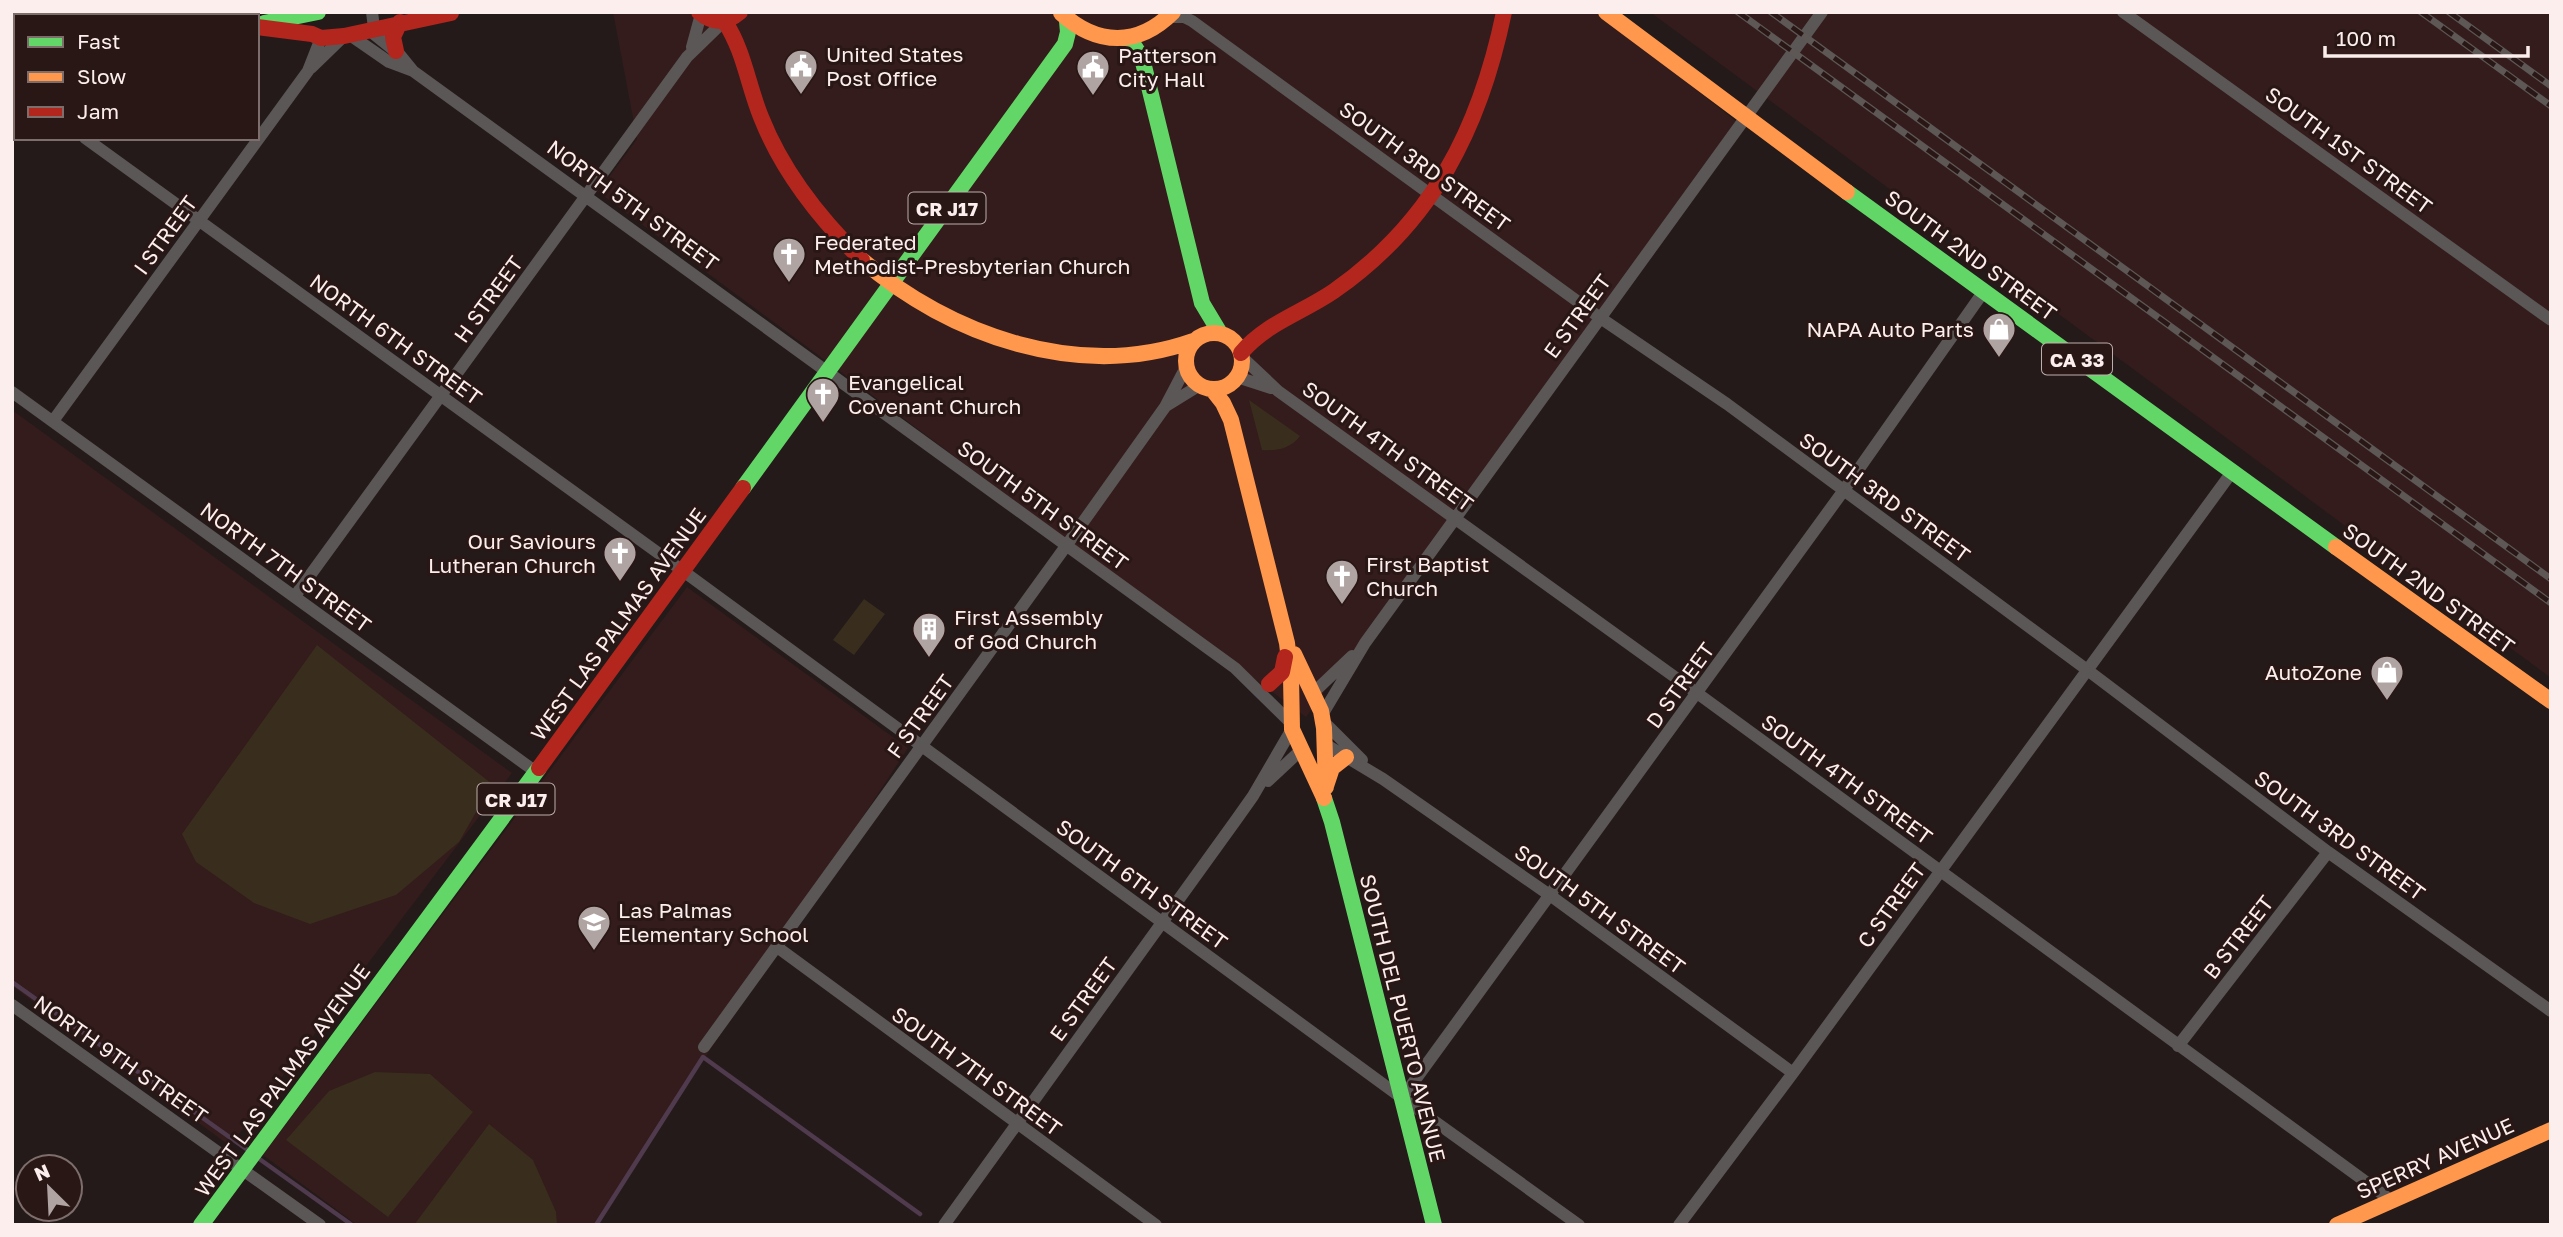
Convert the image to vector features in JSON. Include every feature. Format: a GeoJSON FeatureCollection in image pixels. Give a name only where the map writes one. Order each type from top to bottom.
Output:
{"type":"FeatureCollection","features":[{"type":"Feature","properties":{"kind":"main road"},"geometry":{"type":"LineString","coordinates":[[416,12],[451,13]]}},
{"type":"Feature","properties":{"kind":"main road"},"geometry":{"type":"LineString","coordinates":[[259,25],[319,36],[347,36],[372,24],[463,12]]}},
{"type":"Feature","properties":{"kind":"main road"},"geometry":{"type":"LineString","coordinates":[[700,13],[712,21],[723,22],[741,12],[741,53]]}},
{"type":"Feature","properties":{"kind":"main road"},"geometry":{"type":"LineString","coordinates":[[1202,303],[1197,339],[1187,352],[1186,366],[1193,380],[1206,387],[1220,389],[1234,380],[1241,369],[1242,355],[1252,339],[1331,293],[1393,241],[1433,196],[1462,147],[1481,105],[1499,46],[1504,12]]}},
{"type":"Feature","properties":{"kind":"main road","name":"SOUTH 2ND STREET"},"geometry":{"type":"LineString","coordinates":[[1606,12],[2232,472],[2551,701]]}},
{"type":"Feature","properties":{"kind":"main road"},"geometry":{"type":"LineString","coordinates":[[259,24],[294,15],[317,13]]}},
{"type":"Feature","properties":{"kind":"main road"},"geometry":{"type":"LineString","coordinates":[[1064,16],[1087,33],[1125,39],[1148,32],[1171,15]]}},
{"type":"Feature","properties":{"kind":"main road","name":"WEST LAS PALMAS AVENUE"},"geometry":{"type":"LineString","coordinates":[[201,1225],[829,372],[1065,44],[1068,32],[1064,16]]}},
{"type":"Feature","properties":{"kind":"main road"},"geometry":{"type":"LineString","coordinates":[[396,51],[393,37],[400,22]]}},
{"type":"Feature","properties":{"kind":"main road"},"geometry":{"type":"LineString","coordinates":[[723,22],[741,53],[760,115],[780,159],[798,188],[841,240],[892,284],[944,316],[975,330],[1013,342],[1080,355],[1120,357],[1146,354],[1197,339],[1208,333],[1224,335],[1272,325]]}},
{"type":"Feature","properties":{"kind":"main road"},"geometry":{"type":"LineString","coordinates":[[1148,32],[1142,46],[1142,58],[1202,303],[1224,335],[1235,342],[1242,355]]}},
{"type":"Feature","properties":{"kind":"main road","name":"WEST LAS PALMAS AVENUE"},"geometry":{"type":"LineString","coordinates":[[1065,44],[1087,33]]}},
{"type":"Feature","properties":{"kind":"main road"},"geometry":{"type":"LineString","coordinates":[[1125,39],[1135,47],[1142,58]]}},
{"type":"Feature","properties":{"kind":"main road"},"geometry":{"type":"LineString","coordinates":[[1146,354],[1169,358],[1186,366]]}},
{"type":"Feature","properties":{"kind":"main road","name":"SOUTH DEL PUERTO AVENUE"},"geometry":{"type":"LineString","coordinates":[[1234,380],[1229,399],[1231,420],[1286,635],[1291,726],[1322,793],[1332,822]]}},
{"type":"Feature","properties":{"kind":"main road","name":"SOUTH DEL PUERTO AVENUE"},"geometry":{"type":"LineString","coordinates":[[1206,387],[1223,403],[1231,420]]}},
{"type":"Feature","properties":{"kind":"main road"},"geometry":{"type":"LineString","coordinates":[[1269,684],[1282,672],[1286,635]]}},
{"type":"Feature","properties":{"kind":"main road","name":"SOUTH DEL PUERTO AVENUE"},"geometry":{"type":"LineString","coordinates":[[1286,635],[1322,718],[1326,790],[1332,822],[1434,1225]]}},
{"type":"Feature","properties":{"kind":"main road"},"geometry":{"type":"LineString","coordinates":[[1326,790],[1332,768],[1346,757]]}},
{"type":"Feature","properties":{"kind":"main road","name":"SPERRY AVENUE"},"geometry":{"type":"LineString","coordinates":[[2337,1225],[2551,1130]]}},
{"type":"Feature","properties":{"kind":"street","name":"E STREET"},"geometry":{"type":"LineString","coordinates":[[1322,718],[1365,643],[1822,12]]}},
{"type":"Feature","properties":{"kind":"street","name":"SOUTH 1ST STREET"},"geometry":{"type":"LineString","coordinates":[[2123,12],[2551,320]]}},
{"type":"Feature","properties":{"kind":"street"},"geometry":{"type":"LineString","coordinates":[[317,13],[314,24],[319,36]]}},
{"type":"Feature","properties":{"kind":"street","name":"H STREET"},"geometry":{"type":"LineString","coordinates":[[687,57],[696,36],[700,13]]}},
{"type":"Feature","properties":{"kind":"street","name":"SOUTH 3RD STREET"},"geometry":{"type":"LineString","coordinates":[[1171,15],[1188,17],[1599,317],[1727,404],[2087,669],[2328,852],[2551,1011]]}},
{"type":"Feature","properties":{"kind":"street","name":"H STREET"},"geometry":{"type":"LineString","coordinates":[[295,596],[687,57],[723,22]]}},
{"type":"Feature","properties":{"kind":"street","name":"NORTH 5TH STREET"},"geometry":{"type":"LineString","coordinates":[[372,24],[413,71],[829,372]]}},
{"type":"Feature","properties":{"kind":"street","name":"I STREET"},"geometry":{"type":"LineString","coordinates":[[308,71],[319,36]]}},
{"type":"Feature","properties":{"kind":"street","name":"I STREET"},"geometry":{"type":"LineString","coordinates":[[259,139],[308,71],[347,36]]}},
{"type":"Feature","properties":{"kind":"street","name":"NORTH 5TH STREET"},"geometry":{"type":"LineString","coordinates":[[347,36],[389,62],[413,71]]}},
{"type":"Feature","properties":{"kind":"street","name":"NORTH 6TH STREET"},"geometry":{"type":"LineString","coordinates":[[88,140],[683,571]]}},
{"type":"Feature","properties":{"kind":"street","name":"I STREET"},"geometry":{"type":"LineString","coordinates":[[53,421],[258,140]]}},
{"type":"Feature","properties":{"kind":"street","name":"D STREET"},"geometry":{"type":"LineString","coordinates":[[1402,1098],[1697,694],[1984,291]]}},
{"type":"Feature","properties":{"kind":"street","name":"SOUTH 4TH STREET"},"geometry":{"type":"LineString","coordinates":[[1242,355],[1278,391],[2392,1201]]}},
{"type":"Feature","properties":{"kind":"street","name":"F STREET"},"geometry":{"type":"LineString","coordinates":[[705,1047],[1165,407],[1186,366]]}},
{"type":"Feature","properties":{"kind":"street","name":"SOUTH 5TH STREET"},"geometry":{"type":"LineString","coordinates":[[829,372],[1235,668],[1291,695]]}},
{"type":"Feature","properties":{"kind":"street","name":"SOUTH 4TH STREET"},"geometry":{"type":"LineString","coordinates":[[1234,380],[1278,391]]}},
{"type":"Feature","properties":{"kind":"street","name":"F STREET"},"geometry":{"type":"LineString","coordinates":[[1165,407],[1206,387]]}},
{"type":"Feature","properties":{"kind":"street","name":"NORTH 7TH STREET"},"geometry":{"type":"LineString","coordinates":[[12,393],[536,772]]}},
{"type":"Feature","properties":{"kind":"street","name":"C STREET"},"geometry":{"type":"LineString","coordinates":[[1679,1225],[2232,472]]}},
{"type":"Feature","properties":{"kind":"street","name":"SOUTH 6TH STREET"},"geometry":{"type":"LineString","coordinates":[[683,571],[1579,1225]]}},
{"type":"Feature","properties":{"kind":"street","name":"E STREET"},"geometry":{"type":"LineString","coordinates":[[1312,692],[1365,643]]}},
{"type":"Feature","properties":{"kind":"street","name":"SOUTH 5TH STREET"},"geometry":{"type":"LineString","coordinates":[[1235,668],[1291,726]]}},
{"type":"Feature","properties":{"kind":"street"},"geometry":{"type":"LineString","coordinates":[[1291,695],[1312,692]]}},
{"type":"Feature","properties":{"kind":"street","name":"SOUTH 5TH STREET"},"geometry":{"type":"LineString","coordinates":[[1322,718],[1383,779]]}},
{"type":"Feature","properties":{"kind":"street","name":"E STREET"},"geometry":{"type":"LineString","coordinates":[[944,1225],[1253,796],[1291,726]]}},
{"type":"Feature","properties":{"kind":"street"},"geometry":{"type":"LineString","coordinates":[[1301,751],[1312,752],[1323,745]]}},
{"type":"Feature","properties":{"kind":"street","name":"SOUTH 5TH STREET"},"geometry":{"type":"LineString","coordinates":[[1323,745],[1383,779],[1551,896],[1793,1073]]}},
{"type":"Feature","properties":{"kind":"street","name":"E STREET"},"geometry":{"type":"LineString","coordinates":[[1253,796],[1301,751]]}},
{"type":"Feature","properties":{"kind":"street","name":"B STREET"},"geometry":{"type":"LineString","coordinates":[[2178,1046],[2328,852]]}},
{"type":"Feature","properties":{"kind":"street","name":"SOUTH 7TH STREET"},"geometry":{"type":"LineString","coordinates":[[777,947],[1156,1225]]}},
{"type":"Feature","properties":{"kind":"street","name":"NORTH 9TH STREET"},"geometry":{"type":"LineString","coordinates":[[12,1005],[320,1225]]}},
{"type":"Feature","properties":{"kind":"shaded area"},"geometry":{"type":"Polygon","coordinates":[[[613,12],[1598,12],[1737,122],[1306,717],[598,192],[637,139],[613,12]]]}},
{"type":"Feature","properties":{"kind":"shaded area"},"geometry":{"type":"Polygon","coordinates":[[[1650,12],[2551,12],[2551,678],[1650,12]]]}},
{"type":"Feature","properties":{"kind":"shaded area"},"geometry":{"type":"Polygon","coordinates":[[[1249,400],[1300,436],[1283,448],[1262,450],[1249,400]]]}},
{"type":"Feature","properties":{"kind":"shaded area"},"geometry":{"type":"Polygon","coordinates":[[[12,410],[512,773],[230,1146],[12,986],[12,410]]]}},
{"type":"Feature","properties":{"kind":"shaded area","name":"Las Palmas Elementary School"},"geometry":{"type":"Polygon","coordinates":[[[687,587],[908,748],[595,1225],[357,1225],[263,1155],[687,587]]]}},
{"type":"Feature","properties":{"kind":"shaded area"},"geometry":{"type":"Polygon","coordinates":[[[864,599],[885,614],[854,655],[833,640],[864,599]]]}},
{"type":"Feature","properties":{"kind":"shaded area"},"geometry":{"type":"Polygon","coordinates":[[[317,645],[492,784],[459,842],[396,895],[310,924],[254,903],[196,862],[182,834],[317,645]]]}},
{"type":"Feature","properties":{"kind":"shaded area"},"geometry":{"type":"Polygon","coordinates":[[[375,1072],[430,1074],[473,1112],[388,1217],[286,1140],[329,1091],[375,1072]]]}},
{"type":"Feature","properties":{"kind":"shaded area"},"geometry":{"type":"Polygon","coordinates":[[[489,1124],[533,1160],[556,1212],[557,1225],[414,1225],[489,1124]]]}},
{"type":"Feature","properties":{"kind":"waterway"},"geometry":{"type":"LineString","coordinates":[[12,982],[249,1151]]}},
{"type":"Feature","properties":{"kind":"waterway"},"geometry":{"type":"LineString","coordinates":[[596,1225],[703,1057],[920,1214]]}},
{"type":"Feature","properties":{"kind":"waterway"},"geometry":{"type":"LineString","coordinates":[[258,1158],[352,1225]]}},
{"type":"Feature","properties":{"kind":"railway"},"geometry":{"type":"LineString","coordinates":[[1738,12],[2551,603]]}},
{"type":"Feature","properties":{"kind":"railway"},"geometry":{"type":"LineString","coordinates":[[1771,12],[2551,579]]}},
{"type":"Feature","properties":{"kind":"railway"},"geometry":{"type":"LineString","coordinates":[[2421,12],[2551,106]]}},
{"type":"Feature","properties":{"kind":"railway"},"geometry":{"type":"LineString","coordinates":[[2449,12],[2551,86]]}},
{"type":"Feature","properties":{"kind":"traffic: fast"},"geometry":{"type":"LineString","coordinates":[[264,23],[318,12]]}},
{"type":"Feature","properties":{"kind":"traffic: fast"},"geometry":{"type":"LineString","coordinates":[[743,488],[1065,44],[1067,21]]}},
{"type":"Feature","properties":{"kind":"traffic: fast"},"geometry":{"type":"LineString","coordinates":[[1125,39],[1135,47],[1142,58],[1202,303],[1220,333]]}},
{"type":"Feature","properties":{"kind":"traffic: fast"},"geometry":{"type":"LineString","coordinates":[[1847,192],[2336,547]]}},
{"type":"Feature","properties":{"kind":"traffic: fast"},"geometry":{"type":"LineString","coordinates":[[201,1225],[539,768]]}},
{"type":"Feature","properties":{"kind":"traffic: fast"},"geometry":{"type":"LineString","coordinates":[[1324,798],[1434,1225]]}},
{"type":"Feature","properties":{"kind":"traffic: slow"},"geometry":{"type":"LineString","coordinates":[[1061,13],[1089,32],[1117,38],[1146,32],[1173,12]]}},
{"type":"Feature","properties":{"kind":"traffic: slow"},"geometry":{"type":"LineString","coordinates":[[1606,12],[1847,192]]}},
{"type":"Feature","properties":{"kind":"traffic: slow"},"geometry":{"type":"LineString","coordinates":[[862,260],[897,287],[935,310],[976,330],[1018,344],[1062,353],[1106,356],[1150,352],[1193,341]]}},
{"type":"Feature","properties":{"kind":"traffic: slow"},"geometry":{"type":"LineString","coordinates":[[1208,333],[1220,333],[1230,337],[1238,345],[1242,361],[1238,377],[1230,385],[1220,389],[1208,389],[1198,385],[1190,377],[1186,367],[1186,355],[1190,345],[1198,337],[1208,333]]}},
{"type":"Feature","properties":{"kind":"traffic: slow"},"geometry":{"type":"LineString","coordinates":[[1212,389],[1231,420],[1287,643],[1292,729],[1324,798]]}},
{"type":"Feature","properties":{"kind":"traffic: slow"},"geometry":{"type":"LineString","coordinates":[[2336,547],[2551,701]]}},
{"type":"Feature","properties":{"kind":"traffic: slow"},"geometry":{"type":"LineString","coordinates":[[1294,654],[1321,711],[1326,787]]}},
{"type":"Feature","properties":{"kind":"traffic: slow"},"geometry":{"type":"LineString","coordinates":[[1326,786],[1332,768],[1346,757]]}},
{"type":"Feature","properties":{"kind":"traffic: slow"},"geometry":{"type":"LineString","coordinates":[[2337,1225],[2551,1130]]}},
{"type":"Feature","properties":{"kind":"traffic: jam"},"geometry":{"type":"LineString","coordinates":[[699,12],[709,19],[720,21],[730,19],[740,12]]}},
{"type":"Feature","properties":{"kind":"traffic: jam"},"geometry":{"type":"LineString","coordinates":[[1241,353],[1273,326],[1322,299],[1369,264],[1399,235],[1425,203],[1466,133],[1494,54],[1504,12]]}},
{"type":"Feature","properties":{"kind":"traffic: jam"},"geometry":{"type":"LineString","coordinates":[[259,27],[312,34],[321,38],[344,36],[451,13]]}},
{"type":"Feature","properties":{"kind":"traffic: jam"},"geometry":{"type":"LineString","coordinates":[[396,51],[393,37],[400,22]]}},
{"type":"Feature","properties":{"kind":"traffic: jam"},"geometry":{"type":"LineString","coordinates":[[725,22],[741,56],[756,105],[780,157],[817,212],[862,260]]}},
{"type":"Feature","properties":{"kind":"traffic: jam"},"geometry":{"type":"LineString","coordinates":[[539,768],[743,488]]}},
{"type":"Feature","properties":{"kind":"traffic: jam"},"geometry":{"type":"LineString","coordinates":[[1269,684],[1282,672],[1285,657]]}},
{"type":"Feature","properties":{"kind":"place","name":"United States Post Office"},"geometry":{"type":"Point","coordinates":[801,96]}},
{"type":"Feature","properties":{"kind":"place","name":"Patterson City Hall"},"geometry":{"type":"Point","coordinates":[1093,97]}},
{"type":"Feature","properties":{"kind":"place","name":"Federated Methodist-Presbyterian Church"},"geometry":{"type":"Point","coordinates":[789,284]}},
{"type":"Feature","properties":{"kind":"place","name":"NAPA Auto Parts"},"geometry":{"type":"Point","coordinates":[1999,359]}},
{"type":"Feature","properties":{"kind":"place","name":"Evangelical Covenant Church"},"geometry":{"type":"Point","coordinates":[823,424]}},
{"type":"Feature","properties":{"kind":"place","name":"Our Saviours Lutheran Church"},"geometry":{"type":"Point","coordinates":[620,583]}},
{"type":"Feature","properties":{"kind":"place","name":"First Baptist Church"},"geometry":{"type":"Point","coordinates":[1342,606]}},
{"type":"Feature","properties":{"kind":"place","name":"First Assembly of God Church"},"geometry":{"type":"Point","coordinates":[929,659]}},
{"type":"Feature","properties":{"kind":"place","name":"AutoZone"},"geometry":{"type":"Point","coordinates":[2387,702]}},
{"type":"Feature","properties":{"kind":"place","name":"Las Palmas Elementary School"},"geometry":{"type":"Point","coordinates":[594,952]}}]}
